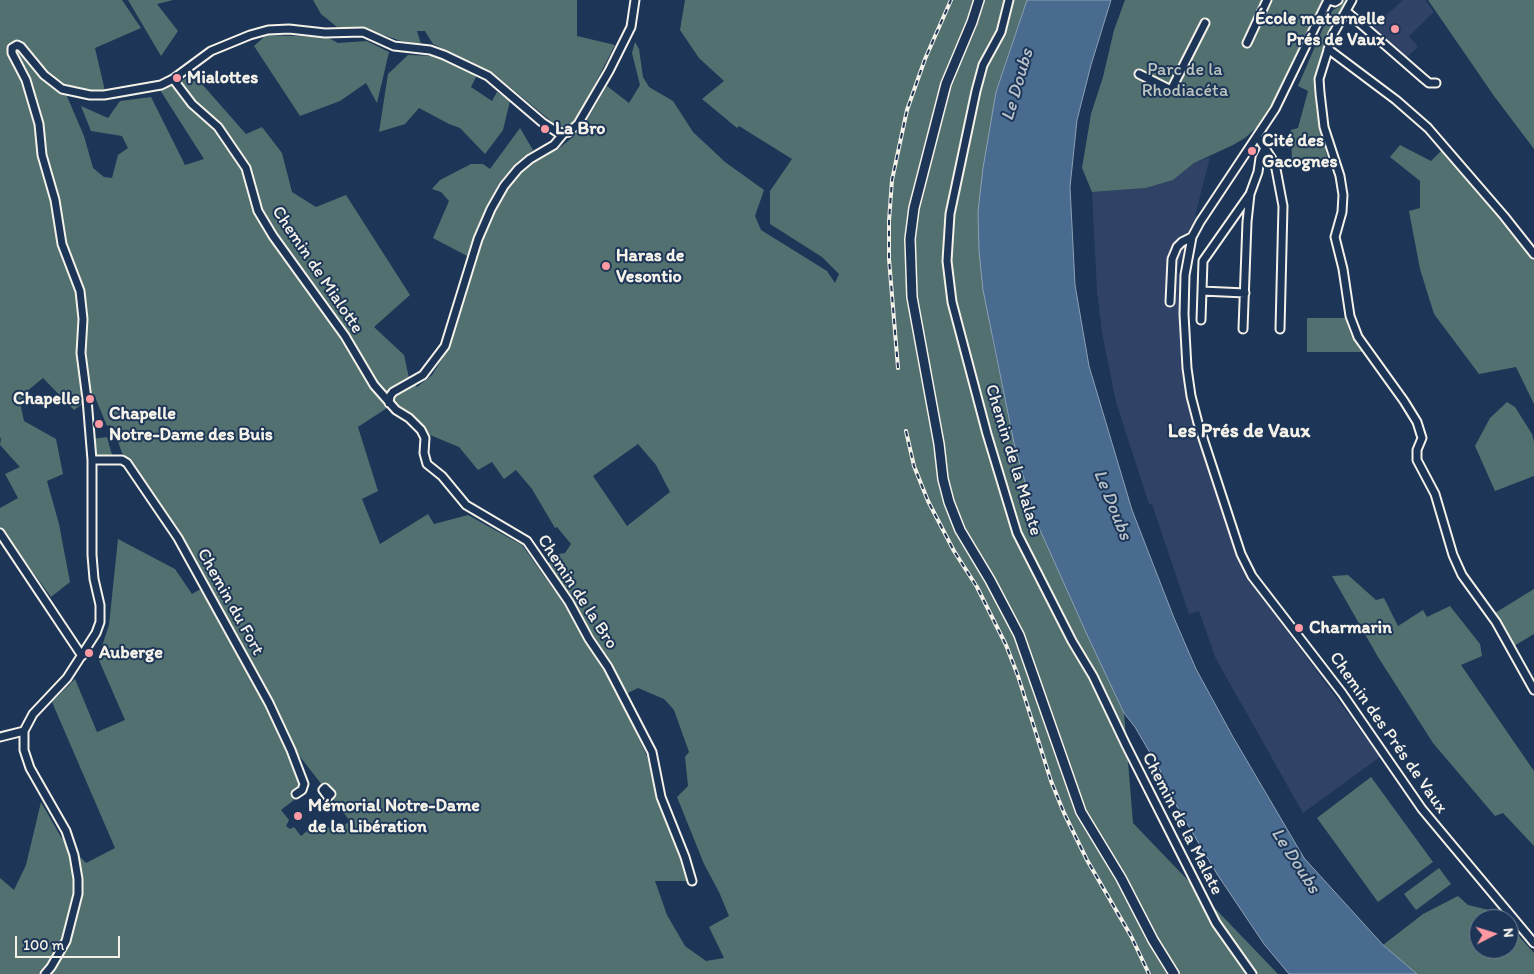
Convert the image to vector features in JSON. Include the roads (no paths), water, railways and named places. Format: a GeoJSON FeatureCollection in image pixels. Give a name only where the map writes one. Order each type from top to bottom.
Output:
{"type":"FeatureCollection","features":[{"type":"Feature","properties":{"kind":"main road"},"geometry":{"type":"LineString","coordinates":[[979,0],[946,84],[914,208],[911,232],[912,297],[939,444],[943,479],[948,502],[957,523],[1022,640],[1081,812],[1121,878],[1153,940],[1174,974]]}},
{"type":"Feature","properties":{"kind":"street"},"geometry":{"type":"LineString","coordinates":[[45,974],[52,967],[66,941],[78,894],[78,878],[74,855],[66,831],[30,768],[24,750],[24,731],[33,714],[67,678],[96,633],[100,622],[100,605],[94,579],[92,555],[92,460],[81,352],[83,319],[80,291],[62,244],[55,200],[42,155],[39,124],[26,80],[12,53],[12,48],[17,45],[21,47],[44,75],[62,89],[90,95],[118,94],[161,85],[211,51],[250,35],[268,30],[289,29],[325,33],[363,32],[394,46],[430,50],[488,76],[543,123],[557,132],[564,133],[569,132],[578,124],[609,71],[631,27],[635,0]]}},
{"type":"Feature","properties":{"kind":"street","name":"Chemin de la Malate"},"geometry":{"type":"LineString","coordinates":[[1009,0],[1001,32],[984,66],[976,91],[950,214],[947,261],[952,302],[987,434],[1017,533],[1072,641],[1093,676],[1216,922],[1252,974]]}},
{"type":"Feature","properties":{"kind":"street"},"geometry":{"type":"LineString","coordinates":[[1247,43],[1267,0]]}},
{"type":"Feature","properties":{"kind":"street"},"geometry":{"type":"LineString","coordinates":[[1328,0],[1335,2],[1338,0]]}},
{"type":"Feature","properties":{"kind":"street","name":"Chemin des Prés de Vaux"},"geometry":{"type":"LineString","coordinates":[[1328,0],[1275,109],[1200,222],[1192,238],[1185,275],[1184,314],[1187,368],[1191,396],[1241,554],[1252,576],[1342,693],[1422,809],[1534,944]]}},
{"type":"Feature","properties":{"kind":"street"},"geometry":{"type":"LineString","coordinates":[[1352,0],[1333,34],[1320,79],[1324,128],[1340,176],[1343,195],[1342,212],[1335,237],[1343,269],[1350,316],[1358,337],[1417,422],[1422,438],[1417,450],[1417,460],[1435,494],[1453,555],[1462,575],[1496,622],[1534,690]]}},
{"type":"Feature","properties":{"kind":"street"},"geometry":{"type":"LineString","coordinates":[[1346,11],[1429,83],[1436,83]]}},
{"type":"Feature","properties":{"kind":"street"},"geometry":{"type":"LineString","coordinates":[[1139,74],[1171,90],[1204,23]]}},
{"type":"Feature","properties":{"kind":"street"},"geometry":{"type":"LineString","coordinates":[[1328,49],[1396,100],[1428,128],[1504,216],[1534,254]]}},
{"type":"Feature","properties":{"kind":"street","name":"Chemin de Mialotte"},"geometry":{"type":"LineString","coordinates":[[172,79],[192,104],[218,127],[246,168],[258,211],[273,236],[344,336],[374,385],[390,403]]}},
{"type":"Feature","properties":{"kind":"street"},"geometry":{"type":"LineString","coordinates":[[390,403],[390,396],[393,392],[423,375],[445,346],[478,239],[491,209],[504,186],[518,169],[530,159],[554,145],[564,133]]}},
{"type":"Feature","properties":{"kind":"street"},"geometry":{"type":"LineString","coordinates":[[1257,136],[1276,169],[1283,206],[1280,329]]}},
{"type":"Feature","properties":{"kind":"street"},"geometry":{"type":"LineString","coordinates":[[1244,329],[1247,222],[1250,194],[1264,148]]}},
{"type":"Feature","properties":{"kind":"street"},"geometry":{"type":"LineString","coordinates":[[1201,320],[1203,261],[1250,194]]}},
{"type":"Feature","properties":{"kind":"street"},"geometry":{"type":"LineString","coordinates":[[1170,302],[1172,259],[1177,247],[1182,242],[1192,238]]}},
{"type":"Feature","properties":{"kind":"street"},"geometry":{"type":"LineString","coordinates":[[1202,291],[1245,292]]}},
{"type":"Feature","properties":{"kind":"street","name":"Chemin de la Bro"},"geometry":{"type":"LineString","coordinates":[[390,403],[421,430],[425,438],[424,453],[427,464],[447,482],[466,505],[527,541],[569,602],[589,639],[608,667],[652,752],[661,797],[686,857],[692,881]]}},
{"type":"Feature","properties":{"kind":"street","name":"Chemin du Fort"},"geometry":{"type":"LineString","coordinates":[[92,460],[122,460],[127,463],[178,538],[281,729],[304,784],[302,790],[296,794]]}},
{"type":"Feature","properties":{"kind":"street"},"geometry":{"type":"LineString","coordinates":[[0,532],[82,656]]}},
{"type":"Feature","properties":{"kind":"street"},"geometry":{"type":"LineString","coordinates":[[0,737],[24,731]]}},
{"type":"Feature","properties":{"kind":"water","name":"Le Doubs"},"geometry":{"type":"Polygon","coordinates":[[[1027,0],[1111,0],[1091,65],[1077,120],[1070,187],[1075,285],[1089,366],[1132,510],[1174,618],[1196,669],[1233,737],[1304,858],[1383,945],[1417,974],[1289,974],[1264,944],[1217,874],[1166,788],[1160,770],[1135,727],[1124,713],[1036,521],[1014,443],[983,290],[978,212],[983,168],[996,92],[1027,0]]]}},
{"type":"Feature","properties":{"kind":"railway"},"geometry":{"type":"LineString","coordinates":[[898,368],[889,259],[892,180],[907,110],[925,59],[951,0]]}},
{"type":"Feature","properties":{"kind":"railway"},"geometry":{"type":"LineString","coordinates":[[906,431],[914,466],[928,501],[954,551],[977,587],[1006,645],[1018,676],[1051,781],[1064,813],[1087,860],[1131,936],[1149,974]]}},
{"type":"Feature","properties":{"kind":"place","name":"École maternelle Prés de Vaux"},"geometry":{"type":"Point","coordinates":[1395,29]}},
{"type":"Feature","properties":{"kind":"place","name":"Mialottes"},"geometry":{"type":"Point","coordinates":[177,78]}},
{"type":"Feature","properties":{"kind":"place","name":"La Bro"},"geometry":{"type":"Point","coordinates":[545,129]}},
{"type":"Feature","properties":{"kind":"place","name":"Cité des Gacognes"},"geometry":{"type":"Point","coordinates":[1252,151]}},
{"type":"Feature","properties":{"kind":"place","name":"Haras de Vesontio"},"geometry":{"type":"Point","coordinates":[606,266]}},
{"type":"Feature","properties":{"kind":"place","name":"Chapelle"},"geometry":{"type":"Point","coordinates":[90,399]}},
{"type":"Feature","properties":{"kind":"place","name":"Chapelle Notre-Dame des Buis"},"geometry":{"type":"Point","coordinates":[99,424]}},
{"type":"Feature","properties":{"kind":"place","name":"Charmarin"},"geometry":{"type":"Point","coordinates":[1299,628]}},
{"type":"Feature","properties":{"kind":"place","name":"Auberge"},"geometry":{"type":"Point","coordinates":[89,653]}},
{"type":"Feature","properties":{"kind":"place","name":"Mémorial Notre-Dame de la Libération"},"geometry":{"type":"Point","coordinates":[298,816]}},
{"type":"Feature","properties":{"kind":"district","name":"Les Prés de Vaux"},"geometry":{"type":"Point","coordinates":[1239,432]}},
{"type":"Feature","properties":{"kind":"park label","name":"Parc de la Rhodiacéta"},"geometry":{"type":"Point","coordinates":[1185,80]}}]}
